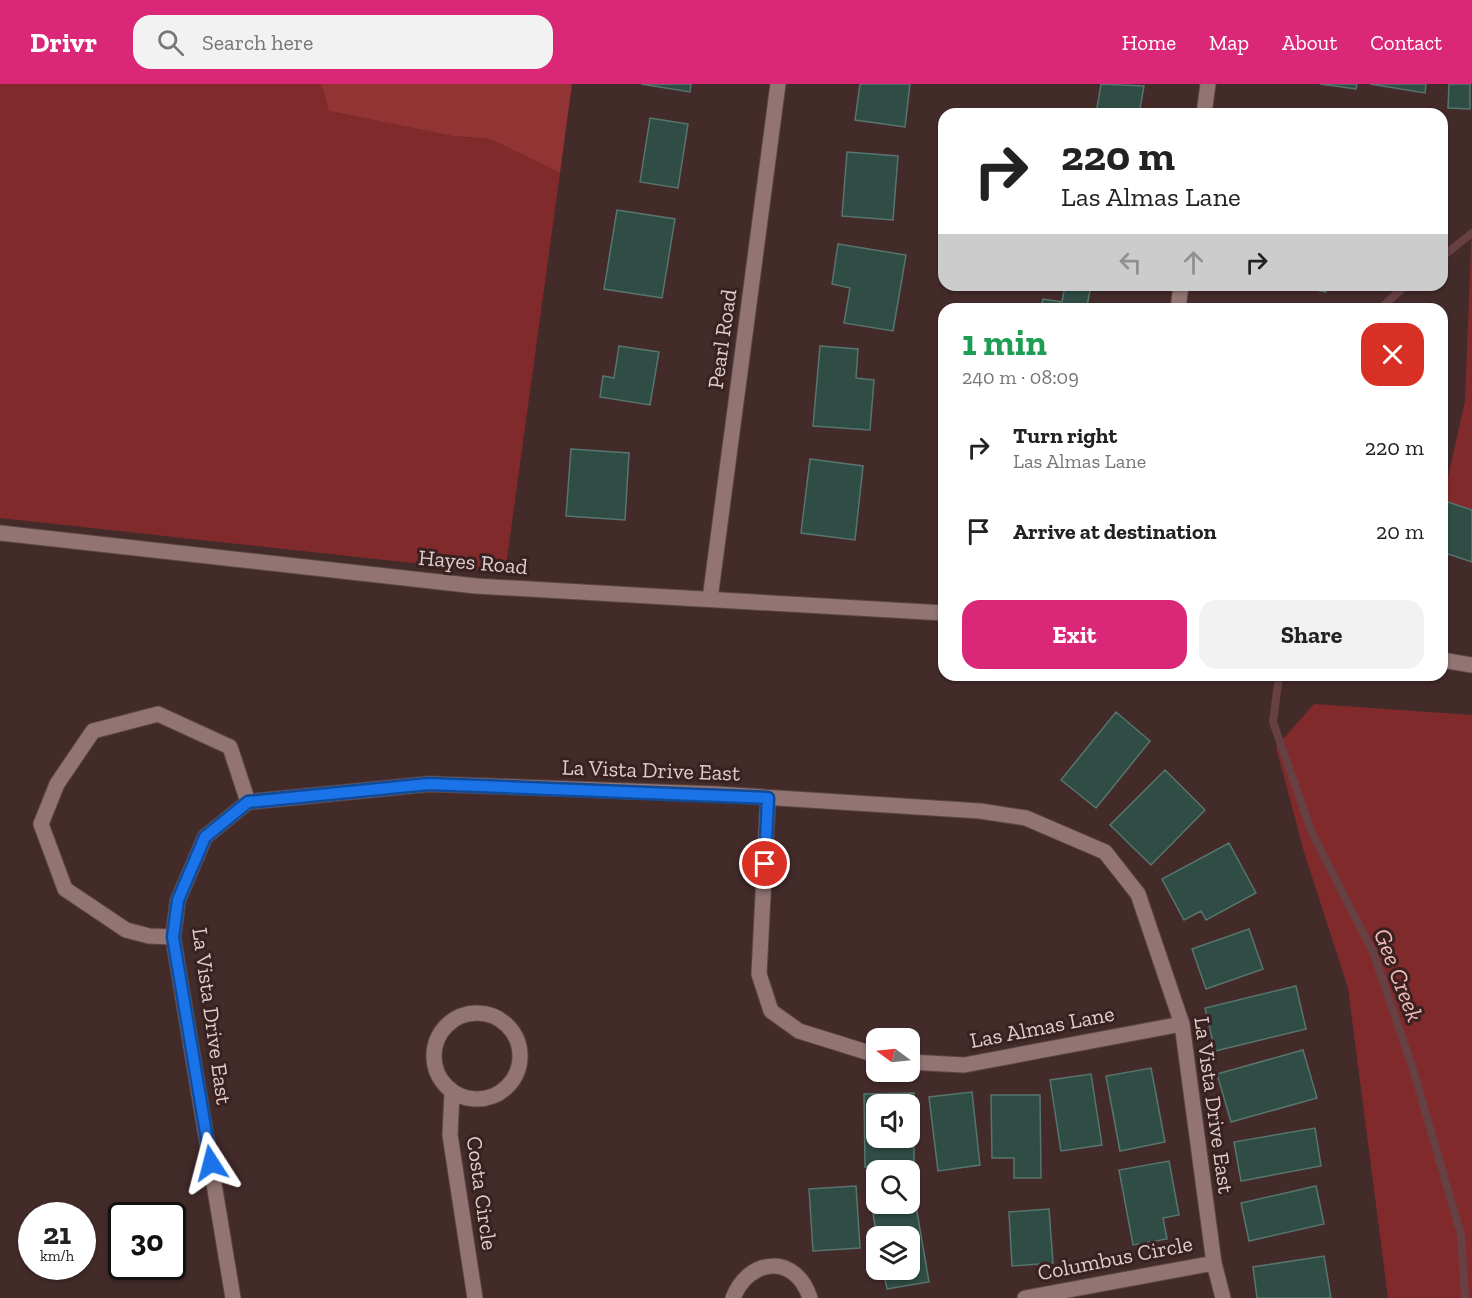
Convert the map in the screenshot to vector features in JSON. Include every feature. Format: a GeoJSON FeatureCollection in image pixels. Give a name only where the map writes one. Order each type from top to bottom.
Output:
{"type":"FeatureCollection","features":[{"type":"Feature","properties":{"kind":"street","name":"Pearl Road"},"geometry":{"type":"LineString","coordinates":[[710,599],[778,84]]}},
{"type":"Feature","properties":{"kind":"street"},"geometry":{"type":"LineString","coordinates":[[1205,108],[1208,84]]}},
{"type":"Feature","properties":{"kind":"street","name":"Hayes Road"},"geometry":{"type":"LineString","coordinates":[[0,533],[476,586],[938,613]]}},
{"type":"Feature","properties":{"kind":"street"},"geometry":{"type":"LineString","coordinates":[[1448,661],[1472,664]]}},
{"type":"Feature","properties":{"kind":"street"},"geometry":{"type":"LineString","coordinates":[[173,937],[149,936],[126,930],[65,889],[41,824],[57,784],[93,730],[158,714],[230,747],[248,802]]}},
{"type":"Feature","properties":{"kind":"street","name":"La Vista Drive East"},"geometry":{"type":"LineString","coordinates":[[233,1298],[173,937],[178,900],[205,837],[248,802],[429,784],[768,798],[981,811],[1026,818],[1105,852],[1138,894],[1182,1024],[1214,1263],[1223,1298]]}},
{"type":"Feature","properties":{"kind":"street"},"geometry":{"type":"LineString","coordinates":[[768,798],[759,974],[771,1011],[799,1031],[866,1052]]}},
{"type":"Feature","properties":{"kind":"street"},"geometry":{"type":"LineString","coordinates":[[468,1013],[486,1013],[501,1020],[513,1032],[520,1048],[520,1065],[513,1080],[501,1093],[485,1099],[468,1099],[452,1093],[441,1081],[434,1065],[434,1048],[441,1032],[453,1020],[468,1013]]}},
{"type":"Feature","properties":{"kind":"street","name":"Las Almas Lane"},"geometry":{"type":"LineString","coordinates":[[920,1063],[964,1065],[1182,1024]]}},
{"type":"Feature","properties":{"kind":"street","name":"Costa Circle"},"geometry":{"type":"LineString","coordinates":[[452,1093],[450,1135],[475,1298]]}},
{"type":"Feature","properties":{"kind":"street","name":"Columbus Circle"},"geometry":{"type":"LineString","coordinates":[[1025,1298],[1214,1263]]}},
{"type":"Feature","properties":{"kind":"street"},"geometry":{"type":"LineString","coordinates":[[733,1298],[739,1284],[750,1272],[764,1266],[779,1266],[799,1277],[810,1298]]}},
{"type":"Feature","properties":{"kind":"shaded area"},"geometry":{"type":"Polygon","coordinates":[[[0,84],[321,84],[329,111],[452,136],[490,139],[560,173],[505,573],[0,518],[0,84]]]}},
{"type":"Feature","properties":{"kind":"shaded area"},"geometry":{"type":"Polygon","coordinates":[[[321,84],[572,84],[560,173],[490,139],[452,136],[329,111],[321,84]]]}},
{"type":"Feature","properties":{"kind":"shaded area"},"geometry":{"type":"Polygon","coordinates":[[[1472,221],[1472,514],[1448,524],[1448,476],[1465,401],[1472,221]]]}},
{"type":"Feature","properties":{"kind":"shaded area"},"geometry":{"type":"Polygon","coordinates":[[[1314,704],[1472,715],[1472,1298],[1388,1298],[1348,988],[1304,852],[1276,747],[1314,704]]]}},
{"type":"Feature","properties":{"kind":"building"},"geometry":{"type":"Polygon","coordinates":[[[641,84],[691,84],[690,92],[641,84]]]}},
{"type":"Feature","properties":{"kind":"building"},"geometry":{"type":"Polygon","coordinates":[[[860,84],[910,84],[905,127],[855,120],[860,84]]]}},
{"type":"Feature","properties":{"kind":"building"},"geometry":{"type":"Polygon","coordinates":[[[1101,84],[1144,86],[1140,108],[1097,108],[1101,84]]]}},
{"type":"Feature","properties":{"kind":"building"},"geometry":{"type":"Polygon","coordinates":[[[1320,84],[1357,84],[1356,89],[1320,84]]]}},
{"type":"Feature","properties":{"kind":"building"},"geometry":{"type":"Polygon","coordinates":[[[1370,84],[1426,84],[1425,93],[1370,84]]]}},
{"type":"Feature","properties":{"kind":"building"},"geometry":{"type":"Polygon","coordinates":[[[1449,84],[1470,84],[1470,109],[1448,108],[1449,84]]]}},
{"type":"Feature","properties":{"kind":"building"},"geometry":{"type":"Polygon","coordinates":[[[650,118],[688,124],[678,188],[640,182],[650,118]]]}},
{"type":"Feature","properties":{"kind":"building"},"geometry":{"type":"Polygon","coordinates":[[[847,152],[898,156],[893,220],[842,216],[847,152]]]}},
{"type":"Feature","properties":{"kind":"building"},"geometry":{"type":"Polygon","coordinates":[[[617,210],[675,219],[662,298],[604,289],[617,210]]]}},
{"type":"Feature","properties":{"kind":"building"},"geometry":{"type":"Polygon","coordinates":[[[838,244],[906,255],[893,331],[844,323],[850,288],[832,284],[838,244]]]}},
{"type":"Feature","properties":{"kind":"building"},"geometry":{"type":"Polygon","coordinates":[[[1064,291],[1090,291],[1088,303],[1042,303],[1043,299],[1062,302],[1064,291]]]}},
{"type":"Feature","properties":{"kind":"building"},"geometry":{"type":"Polygon","coordinates":[[[619,346],[659,352],[650,405],[600,397],[603,376],[614,378],[619,346]]]}},
{"type":"Feature","properties":{"kind":"building"},"geometry":{"type":"Polygon","coordinates":[[[820,346],[858,349],[856,378],[874,380],[870,430],[813,426],[820,346]]]}},
{"type":"Feature","properties":{"kind":"building"},"geometry":{"type":"Polygon","coordinates":[[[571,449],[629,453],[625,520],[566,516],[571,449]]]}},
{"type":"Feature","properties":{"kind":"building"},"geometry":{"type":"Polygon","coordinates":[[[810,459],[863,466],[855,540],[801,533],[810,459]]]}},
{"type":"Feature","properties":{"kind":"building"},"geometry":{"type":"Polygon","coordinates":[[[1448,502],[1472,510],[1472,562],[1448,554],[1448,502]]]}},
{"type":"Feature","properties":{"kind":"building"},"geometry":{"type":"Polygon","coordinates":[[[1116,712],[1150,741],[1096,808],[1061,780],[1116,712]]]}},
{"type":"Feature","properties":{"kind":"building"},"geometry":{"type":"Polygon","coordinates":[[[1165,770],[1205,810],[1151,865],[1110,825],[1165,770]]]}},
{"type":"Feature","properties":{"kind":"building"},"geometry":{"type":"Polygon","coordinates":[[[1229,843],[1256,893],[1206,920],[1201,911],[1184,920],[1162,879],[1229,843]]]}},
{"type":"Feature","properties":{"kind":"building"},"geometry":{"type":"Polygon","coordinates":[[[1249,929],[1263,969],[1206,989],[1192,949],[1249,929]]]}},
{"type":"Feature","properties":{"kind":"building"},"geometry":{"type":"Polygon","coordinates":[[[1296,986],[1306,1029],[1215,1051],[1205,1008],[1296,986]]]}},
{"type":"Feature","properties":{"kind":"building"},"geometry":{"type":"Polygon","coordinates":[[[1303,1050],[1317,1098],[1231,1122],[1217,1074],[1303,1050]]]}},
{"type":"Feature","properties":{"kind":"building"},"geometry":{"type":"Polygon","coordinates":[[[1151,1068],[1165,1142],[1120,1151],[1106,1076],[1151,1068]]]}},
{"type":"Feature","properties":{"kind":"building"},"geometry":{"type":"Polygon","coordinates":[[[1091,1074],[1102,1145],[1061,1151],[1050,1080],[1091,1074]]]}},
{"type":"Feature","properties":{"kind":"building"},"geometry":{"type":"Polygon","coordinates":[[[972,1092],[980,1165],[938,1171],[929,1097],[972,1092]]]}},
{"type":"Feature","properties":{"kind":"building"},"geometry":{"type":"Polygon","coordinates":[[[914,1093],[866,1094],[866,1148],[914,1148],[914,1160],[866,1160],[865,1167],[864,1094],[914,1093]]]}},
{"type":"Feature","properties":{"kind":"building"},"geometry":{"type":"Polygon","coordinates":[[[991,1095],[1040,1095],[1041,1178],[1014,1178],[1014,1158],[992,1158],[991,1095]]]}},
{"type":"Feature","properties":{"kind":"building"},"geometry":{"type":"Polygon","coordinates":[[[1315,1128],[1321,1166],[1241,1181],[1234,1142],[1315,1128]]]}},
{"type":"Feature","properties":{"kind":"building"},"geometry":{"type":"Polygon","coordinates":[[[1169,1161],[1179,1215],[1163,1218],[1167,1239],[1133,1245],[1119,1170],[1169,1161]]]}},
{"type":"Feature","properties":{"kind":"building"},"geometry":{"type":"Polygon","coordinates":[[[856,1186],[860,1248],[813,1251],[809,1189],[856,1186]]]}},
{"type":"Feature","properties":{"kind":"building"},"geometry":{"type":"Polygon","coordinates":[[[1316,1186],[1324,1224],[1249,1241],[1241,1203],[1316,1186]]]}},
{"type":"Feature","properties":{"kind":"building"},"geometry":{"type":"Polygon","coordinates":[[[1049,1209],[1053,1263],[1012,1266],[1009,1212],[1049,1209]]]}},
{"type":"Feature","properties":{"kind":"building"},"geometry":{"type":"Polygon","coordinates":[[[873,1214],[917,1214],[919,1226],[875,1226],[873,1214]]]}},
{"type":"Feature","properties":{"kind":"building"},"geometry":{"type":"Polygon","coordinates":[[[920,1229],[929,1282],[887,1289],[885,1280],[920,1280],[920,1229]]]}},
{"type":"Feature","properties":{"kind":"building"},"geometry":{"type":"Polygon","coordinates":[[[1324,1256],[1331,1298],[1257,1298],[1253,1267],[1324,1256]]]}},
{"type":"Feature","properties":{"kind":"waterway","name":"Gee Creek"},"geometry":{"type":"LineString","coordinates":[[1448,252],[1472,233]]}},
{"type":"Feature","properties":{"kind":"waterway","name":"Gee Creek"},"geometry":{"type":"LineString","coordinates":[[1386,303],[1400,291]]}},
{"type":"Feature","properties":{"kind":"waterway","name":"Gee Creek"},"geometry":{"type":"LineString","coordinates":[[1278,681],[1273,722],[1312,833],[1373,952],[1413,1069],[1461,1235],[1465,1298]]}},
{"type":"Feature","properties":{"kind":"route"},"geometry":{"type":"LineString","coordinates":[[211,1163],[173,937],[178,900],[205,837],[248,802],[429,784],[717,794],[768,798],[765,864]]}}]}
